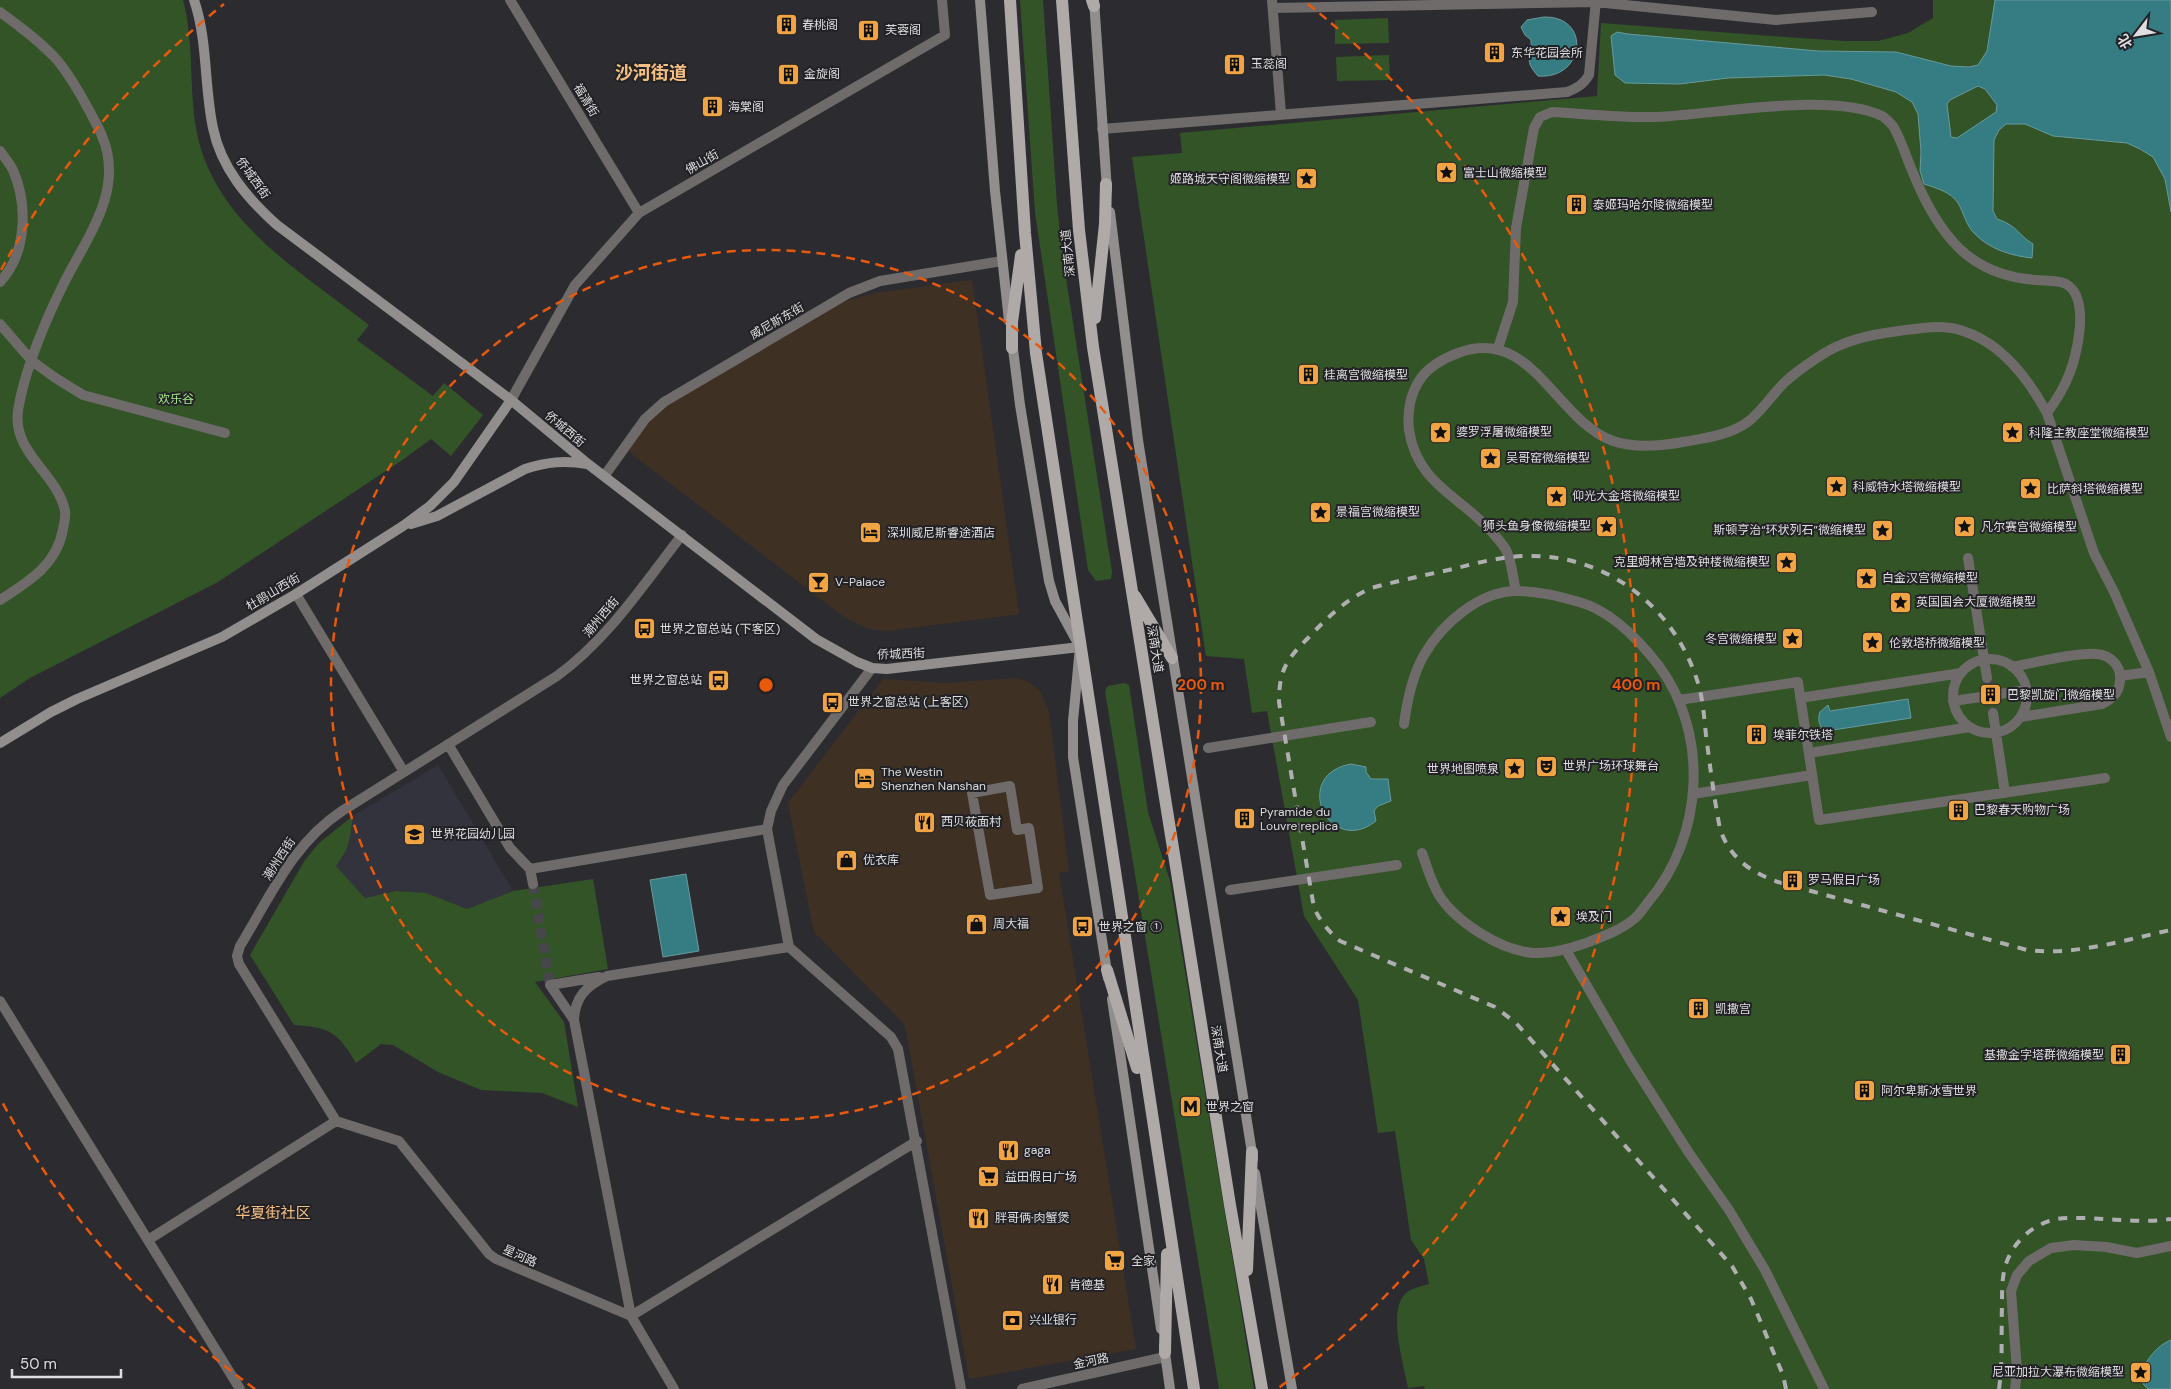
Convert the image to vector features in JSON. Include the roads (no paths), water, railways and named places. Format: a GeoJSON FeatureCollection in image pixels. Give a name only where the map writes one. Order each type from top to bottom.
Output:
{"type":"FeatureCollection","features":[{"type":"Feature","properties":{"kind":"main road","name":"侨城西街"},"geometry":{"type":"LineString","coordinates":[[194,0],[202,38],[213,129],[221,154],[234,179],[254,204],[277,225],[511,400],[588,464],[816,639],[836,652],[872,668],[909,668],[1080,647]]}},
{"type":"Feature","properties":{"kind":"main road"},"geometry":{"type":"LineString","coordinates":[[980,0],[1002,262],[1012,348],[1049,581],[1055,601],[1080,647],[1073,721],[1073,757],[1170,1389]]}},
{"type":"Feature","properties":{"kind":"main road"},"geometry":{"type":"LineString","coordinates":[[1010,0],[1025,233],[1036,353],[1194,1389]]}},
{"type":"Feature","properties":{"kind":"main road","name":"深南大道"},"geometry":{"type":"LineString","coordinates":[[1062,0],[1079,230],[1093,348],[1245,1297],[1262,1389]]}},
{"type":"Feature","properties":{"kind":"main road"},"geometry":{"type":"LineString","coordinates":[[1093,2],[1106,184],[1138,440],[1252,1152],[1292,1389]]}},
{"type":"Feature","properties":{"kind":"main road"},"geometry":{"type":"LineString","coordinates":[[1093,348],[1105,224],[1106,184]]}},
{"type":"Feature","properties":{"kind":"main road"},"geometry":{"type":"LineString","coordinates":[[1012,348],[1012,322],[1025,233]]}},
{"type":"Feature","properties":{"kind":"main road","name":"杜鹃山西街"},"geometry":{"type":"LineString","coordinates":[[0,743],[77,699],[212,642],[296,594],[403,526],[430,506],[454,482],[511,400]]}},
{"type":"Feature","properties":{"kind":"main road"},"geometry":{"type":"LineString","coordinates":[[403,526],[437,516],[538,464],[562,461],[588,464]]}},
{"type":"Feature","properties":{"kind":"main road"},"geometry":{"type":"LineString","coordinates":[[1132,589],[1172,658]]}},
{"type":"Feature","properties":{"kind":"main road"},"geometry":{"type":"LineString","coordinates":[[1107,970],[1150,1110]]}},
{"type":"Feature","properties":{"kind":"main road"},"geometry":{"type":"LineString","coordinates":[[1245,1297],[1252,1152]]}},
{"type":"Feature","properties":{"kind":"main road"},"geometry":{"type":"LineString","coordinates":[[1165,1355],[1168,1222]]}},
{"type":"Feature","properties":{"kind":"street","name":"福清街"},"geometry":{"type":"LineString","coordinates":[[510,0],[639,214]]}},
{"type":"Feature","properties":{"kind":"street","name":"佛山街"},"geometry":{"type":"LineString","coordinates":[[511,400],[575,285],[639,214],[945,35],[942,0]]}},
{"type":"Feature","properties":{"kind":"street"},"geometry":{"type":"LineString","coordinates":[[1102,129],[1572,90],[1584,83],[1589,75],[1595,1]]}},
{"type":"Feature","properties":{"kind":"street"},"geometry":{"type":"LineString","coordinates":[[1281,114],[1272,4],[1595,1],[1776,20],[1872,12]]}},
{"type":"Feature","properties":{"kind":"street"},"geometry":{"type":"LineString","coordinates":[[0,12],[58,61],[84,102],[102,136],[108,156],[108,180],[104,203],[95,228],[64,282],[40,337],[18,411],[18,430],[29,452],[61,497],[65,513],[62,536],[54,556],[36,577],[0,600]]}},
{"type":"Feature","properties":{"kind":"street"},"geometry":{"type":"LineString","coordinates":[[1498,348],[1513,302],[1516,228],[1534,128],[1540,117],[1552,112],[1654,117],[1789,106],[1837,106],[1868,111],[1884,117],[1893,126],[1927,202],[1947,233],[1959,248],[1974,261],[1997,273],[2018,278],[2065,283],[2073,289],[2078,299],[2080,312],[2073,362],[2062,389],[2047,413]]}},
{"type":"Feature","properties":{"kind":"street"},"geometry":{"type":"LineString","coordinates":[[0,151],[13,170],[22,197],[23,226],[16,254],[0,282]]}},
{"type":"Feature","properties":{"kind":"street","name":"威尼斯东街"},"geometry":{"type":"LineString","coordinates":[[604,475],[645,419],[664,402],[849,293],[880,281],[1002,262]]}},
{"type":"Feature","properties":{"kind":"street"},"geometry":{"type":"LineString","coordinates":[[0,324],[32,361],[82,394],[225,433]]}},
{"type":"Feature","properties":{"kind":"street"},"geometry":{"type":"LineString","coordinates":[[1516,591],[1507,551],[1471,511],[1430,478],[1420,464],[1411,441],[1408,420],[1409,404],[1413,392],[1421,377],[1446,358],[1479,348],[1498,348],[1514,355],[1533,370],[1574,414],[1594,430],[1613,441],[1640,446],[1680,443],[1709,438],[1736,429],[1749,421],[1784,383],[1804,366],[1826,352],[1848,342],[1876,334],[1929,327],[1963,330],[1985,341],[2007,358],[2023,375],[2047,413],[2094,553],[2114,592],[2149,672],[2171,737]]}},
{"type":"Feature","properties":{"kind":"street","name":"潮州西街"},"geometry":{"type":"LineString","coordinates":[[336,1121],[239,964],[237,956],[240,946],[305,841],[328,820],[556,676],[593,647],[682,536]]}},
{"type":"Feature","properties":{"kind":"street"},"geometry":{"type":"LineString","coordinates":[[1968,558],[1987,678]]}},
{"type":"Feature","properties":{"kind":"street"},"geometry":{"type":"LineString","coordinates":[[1404,724],[1408,699],[1423,656],[1438,634],[1458,615],[1478,602],[1496,594],[1516,591],[1555,595],[1583,603],[1609,616],[1648,652],[1666,676],[1680,700],[1694,768],[1693,794],[1688,830],[1678,857],[1662,886],[1634,919],[1603,937],[1566,950],[1533,953],[1506,946],[1484,936],[1464,922],[1441,898],[1432,881],[1422,853]]}},
{"type":"Feature","properties":{"kind":"street"},"geometry":{"type":"LineString","coordinates":[[296,594],[404,772]]}},
{"type":"Feature","properties":{"kind":"street"},"geometry":{"type":"LineString","coordinates":[[2012,667],[2097,654],[2110,658],[2119,669],[2118,691],[2102,704],[2021,716]]}},
{"type":"Feature","properties":{"kind":"street"},"geometry":{"type":"LineString","coordinates":[[1984,660],[1994,660],[2012,667],[2019,673],[2026,690],[2027,699],[2021,716],[2010,727],[1996,733],[1978,731],[1970,727],[1956,712],[1953,701],[1955,682],[1961,673],[1967,667],[1984,660]]}},
{"type":"Feature","properties":{"kind":"street"},"geometry":{"type":"LineString","coordinates":[[872,668],[783,785],[771,811],[767,829],[789,947],[896,1042],[917,1141],[960,1389]]}},
{"type":"Feature","properties":{"kind":"street"},"geometry":{"type":"LineString","coordinates":[[2120,676],[2149,672]]}},
{"type":"Feature","properties":{"kind":"street"},"geometry":{"type":"LineString","coordinates":[[1800,698],[1961,673]]}},
{"type":"Feature","properties":{"kind":"street"},"geometry":{"type":"LineString","coordinates":[[1680,700],[1798,682],[1819,820],[2105,778]]}},
{"type":"Feature","properties":{"kind":"street"},"geometry":{"type":"LineString","coordinates":[[2000,694],[2026,690]]}},
{"type":"Feature","properties":{"kind":"street"},"geometry":{"type":"LineString","coordinates":[[1953,701],[1981,697]]}},
{"type":"Feature","properties":{"kind":"street"},"geometry":{"type":"LineString","coordinates":[[1993,713],[2005,793]]}},
{"type":"Feature","properties":{"kind":"street"},"geometry":{"type":"LineString","coordinates":[[1208,748],[1371,722]]}},
{"type":"Feature","properties":{"kind":"street"},"geometry":{"type":"LineString","coordinates":[[1808,753],[1970,727]]}},
{"type":"Feature","properties":{"kind":"street"},"geometry":{"type":"LineString","coordinates":[[448,744],[510,848],[530,869],[533,884]]}},
{"type":"Feature","properties":{"kind":"street"},"geometry":{"type":"LineString","coordinates":[[1693,794],[1812,775]]}},
{"type":"Feature","properties":{"kind":"street"},"geometry":{"type":"LineString","coordinates":[[1010,786],[1017,830],[1029,828],[1038,888],[990,895],[972,792],[1010,786]]}},
{"type":"Feature","properties":{"kind":"street"},"geometry":{"type":"LineString","coordinates":[[530,869],[767,829]]}},
{"type":"Feature","properties":{"kind":"street"},"geometry":{"type":"LineString","coordinates":[[1230,890],[1397,865]]}},
{"type":"Feature","properties":{"kind":"street"},"geometry":{"type":"LineString","coordinates":[[574,1020],[550,985],[789,947]]}},
{"type":"Feature","properties":{"kind":"street"},"geometry":{"type":"LineString","coordinates":[[1566,950],[1630,1060],[1689,1153],[1729,1210],[1765,1270],[1824,1389]]}},
{"type":"Feature","properties":{"kind":"street"},"geometry":{"type":"LineString","coordinates":[[606,976],[582,993],[574,1010],[574,1020],[631,1316],[674,1389]]}},
{"type":"Feature","properties":{"kind":"street"},"geometry":{"type":"LineString","coordinates":[[0,1001],[240,1389]]}},
{"type":"Feature","properties":{"kind":"street"},"geometry":{"type":"LineString","coordinates":[[148,1240],[336,1121]]}},
{"type":"Feature","properties":{"kind":"street","name":"星河路"},"geometry":{"type":"LineString","coordinates":[[336,1121],[399,1141],[405,1146],[489,1254],[496,1260],[631,1316]]}},
{"type":"Feature","properties":{"kind":"street"},"geometry":{"type":"LineString","coordinates":[[631,1316],[917,1141]]}},
{"type":"Feature","properties":{"kind":"street"},"geometry":{"type":"LineString","coordinates":[[2015,1389],[2017,1371],[2011,1291],[2016,1275],[2029,1261],[2051,1248],[2074,1245],[2106,1247],[2137,1253],[2171,1246]]}},
{"type":"Feature","properties":{"kind":"street","name":"金河路"},"geometry":{"type":"LineString","coordinates":[[1022,1389],[1165,1355]]}},
{"type":"Feature","properties":{"kind":"water"},"geometry":{"type":"Polygon","coordinates":[[[1995,0],[2171,0],[2171,212],[2165,179],[2153,157],[2140,149],[2127,143],[2053,136],[2025,124],[2006,124],[1999,130],[1994,140],[1993,211],[1997,219],[2009,224],[2033,244],[2032,258],[2017,256],[1987,244],[1972,231],[1955,199],[1943,191],[1924,184],[1920,171],[1921,152],[1918,114],[1912,102],[1896,92],[1851,79],[1824,75],[1728,78],[1680,84],[1625,83],[1615,75],[1611,36],[1617,32],[1818,51],[1896,52],[1951,66],[1969,67],[1978,65],[1987,51],[1995,0]],[[1978,86],[1950,100],[1947,104],[1951,137],[1957,138],[1996,112],[1997,105],[1985,89],[1978,86]]]}},
{"type":"Feature","properties":{"kind":"water"},"geometry":{"type":"Polygon","coordinates":[[[1544,17],[1559,19],[1570,26],[1576,36],[1577,48],[1573,59],[1566,68],[1554,75],[1538,76],[1529,62],[1531,40],[1525,35],[1521,27],[1527,20],[1544,17]]]}},
{"type":"Feature","properties":{"kind":"water"},"geometry":{"type":"Polygon","coordinates":[[[1908,699],[1911,718],[1833,730],[1833,735],[1823,729],[1819,723],[1820,712],[1828,705],[1830,711],[1908,699]]]}},
{"type":"Feature","properties":{"kind":"water"},"geometry":{"type":"Polygon","coordinates":[[[1351,764],[1366,767],[1366,772],[1371,779],[1388,779],[1391,801],[1378,806],[1374,811],[1376,821],[1359,830],[1344,829],[1331,822],[1323,810],[1320,797],[1323,783],[1333,771],[1351,764]]]}},
{"type":"Feature","properties":{"kind":"water"},"geometry":{"type":"Polygon","coordinates":[[[686,874],[699,951],[663,957],[650,880],[686,874]]]}},
{"type":"Feature","properties":{"kind":"water"},"geometry":{"type":"Polygon","coordinates":[[[2171,1340],[2171,1389],[2148,1389],[2143,1384],[2140,1372],[2157,1349],[2171,1340]]]}},
{"type":"Feature","properties":{"kind":"tunnel"},"geometry":{"type":"LineString","coordinates":[[1987,678],[1993,713]]}},
{"type":"Feature","properties":{"kind":"tunnel"},"geometry":{"type":"LineString","coordinates":[[533,884],[550,985]]}},
{"type":"Feature","properties":{"kind":"railway"},"geometry":{"type":"LineString","coordinates":[[1786,1389],[1783,1375],[1751,1299],[1732,1266],[1516,1023],[1495,1007],[1340,941],[1322,922],[1314,908],[1279,702],[1282,674],[1296,650],[1337,610],[1371,588],[1506,558],[1524,556],[1553,557],[1582,564],[1608,574],[1632,589],[1653,608],[1672,630],[1687,655],[1701,695],[1720,829],[1735,856],[1759,874],[1778,882],[2027,950],[2063,951],[2081,949],[2171,930]]}},
{"type":"Feature","properties":{"kind":"railway"},"geometry":{"type":"LineString","coordinates":[[1999,1389],[2003,1276],[2009,1257],[2021,1239],[2037,1226],[2057,1219],[2081,1218],[2145,1221],[2171,1219]]}},
{"type":"Feature","properties":{"kind":"place","name":"春桃阁"},"geometry":{"type":"Point","coordinates":[786,25]}},
{"type":"Feature","properties":{"kind":"place","name":"芙蓉阁"},"geometry":{"type":"Point","coordinates":[869,30]}},
{"type":"Feature","properties":{"kind":"place","name":"东华花园会所"},"geometry":{"type":"Point","coordinates":[1495,53]}},
{"type":"Feature","properties":{"kind":"place","name":"玉蕊阁"},"geometry":{"type":"Point","coordinates":[1235,64]}},
{"type":"Feature","properties":{"kind":"place","name":"金旋阁"},"geometry":{"type":"Point","coordinates":[788,74]}},
{"type":"Feature","properties":{"kind":"place","name":"海棠阁"},"geometry":{"type":"Point","coordinates":[712,107]}},
{"type":"Feature","properties":{"kind":"place","name":"富士山微缩模型"},"geometry":{"type":"Point","coordinates":[1447,173]}},
{"type":"Feature","properties":{"kind":"place","name":"姬路城天守阁微缩模型"},"geometry":{"type":"Point","coordinates":[1306,179]}},
{"type":"Feature","properties":{"kind":"place","name":"泰姬玛哈尔陵微缩模型"},"geometry":{"type":"Point","coordinates":[1577,205]}},
{"type":"Feature","properties":{"kind":"place","name":"桂离宫微缩模型"},"geometry":{"type":"Point","coordinates":[1308,375]}},
{"type":"Feature","properties":{"kind":"place","name":"婆罗浮屠微缩模型"},"geometry":{"type":"Point","coordinates":[1440,432]}},
{"type":"Feature","properties":{"kind":"place","name":"科隆主教座堂微缩模型"},"geometry":{"type":"Point","coordinates":[2013,433]}},
{"type":"Feature","properties":{"kind":"place","name":"吴哥窑微缩模型"},"geometry":{"type":"Point","coordinates":[1490,458]}},
{"type":"Feature","properties":{"kind":"place","name":"科威特水塔微缩模型"},"geometry":{"type":"Point","coordinates":[1837,487]}},
{"type":"Feature","properties":{"kind":"place","name":"比萨斜塔微缩模型"},"geometry":{"type":"Point","coordinates":[2031,489]}},
{"type":"Feature","properties":{"kind":"place","name":"仰光大金塔微缩模型"},"geometry":{"type":"Point","coordinates":[1556,496]}},
{"type":"Feature","properties":{"kind":"place","name":"景福宫微缩模型"},"geometry":{"type":"Point","coordinates":[1320,512]}},
{"type":"Feature","properties":{"kind":"place","name":"狮头鱼身像微缩模型"},"geometry":{"type":"Point","coordinates":[1607,526]}},
{"type":"Feature","properties":{"kind":"place","name":"凡尔赛宫微缩模型"},"geometry":{"type":"Point","coordinates":[1965,527]}},
{"type":"Feature","properties":{"kind":"place","name":"斯顿亨治“环状列石”微缩模型"},"geometry":{"type":"Point","coordinates":[1882,530]}},
{"type":"Feature","properties":{"kind":"place","name":"深圳威尼斯睿途酒店"},"geometry":{"type":"Point","coordinates":[871,533]}},
{"type":"Feature","properties":{"kind":"place","name":"克里姆林宫墙及钟楼微缩模型"},"geometry":{"type":"Point","coordinates":[1786,562]}},
{"type":"Feature","properties":{"kind":"place","name":"白金汉宫微缩模型"},"geometry":{"type":"Point","coordinates":[1866,578]}},
{"type":"Feature","properties":{"kind":"place","name":"V-Palace"},"geometry":{"type":"Point","coordinates":[819,582]}},
{"type":"Feature","properties":{"kind":"place","name":"英国国会大厦微缩模型"},"geometry":{"type":"Point","coordinates":[1900,602]}},
{"type":"Feature","properties":{"kind":"place","name":"世界之窗总站 (下客区)"},"geometry":{"type":"Point","coordinates":[644,629]}},
{"type":"Feature","properties":{"kind":"place","name":"冬宫微缩模型"},"geometry":{"type":"Point","coordinates":[1793,639]}},
{"type":"Feature","properties":{"kind":"place","name":"伦敦塔桥微缩模型"},"geometry":{"type":"Point","coordinates":[1873,643]}},
{"type":"Feature","properties":{"kind":"place","name":"世界之窗总站"},"geometry":{"type":"Point","coordinates":[718,680]}},
{"type":"Feature","properties":{"kind":"place","name":"巴黎凯旋门微缩模型"},"geometry":{"type":"Point","coordinates":[1991,695]}},
{"type":"Feature","properties":{"kind":"place","name":"世界之窗总站 (上客区)"},"geometry":{"type":"Point","coordinates":[832,702]}},
{"type":"Feature","properties":{"kind":"place","name":"埃菲尔铁塔"},"geometry":{"type":"Point","coordinates":[1757,735]}},
{"type":"Feature","properties":{"kind":"place","name":"世界广场环球舞台"},"geometry":{"type":"Point","coordinates":[1547,766]}},
{"type":"Feature","properties":{"kind":"place","name":"世界地图喷泉"},"geometry":{"type":"Point","coordinates":[1515,769]}},
{"type":"Feature","properties":{"kind":"place","name":"The Westin Shenzhen Nanshan"},"geometry":{"type":"Point","coordinates":[865,779]}},
{"type":"Feature","properties":{"kind":"place","name":"巴黎春天购物广场"},"geometry":{"type":"Point","coordinates":[1958,810]}},
{"type":"Feature","properties":{"kind":"place","name":"Pyramide du Louvre replica"},"geometry":{"type":"Point","coordinates":[1244,819]}},
{"type":"Feature","properties":{"kind":"place","name":"西贝莜面村"},"geometry":{"type":"Point","coordinates":[925,822]}},
{"type":"Feature","properties":{"kind":"place","name":"世界花园幼儿园"},"geometry":{"type":"Point","coordinates":[415,834]}},
{"type":"Feature","properties":{"kind":"place","name":"优衣库"},"geometry":{"type":"Point","coordinates":[847,860]}},
{"type":"Feature","properties":{"kind":"place","name":"罗马假日广场"},"geometry":{"type":"Point","coordinates":[1792,880]}},
{"type":"Feature","properties":{"kind":"place","name":"埃及门"},"geometry":{"type":"Point","coordinates":[1560,917]}},
{"type":"Feature","properties":{"kind":"place","name":"周大福"},"geometry":{"type":"Point","coordinates":[977,924]}},
{"type":"Feature","properties":{"kind":"place","name":"世界之窗 ①"},"geometry":{"type":"Point","coordinates":[1083,927]}},
{"type":"Feature","properties":{"kind":"place","name":"凯撒宫"},"geometry":{"type":"Point","coordinates":[1699,1009]}},
{"type":"Feature","properties":{"kind":"place","name":"基撒金字塔群微缩模型"},"geometry":{"type":"Point","coordinates":[2120,1055]}},
{"type":"Feature","properties":{"kind":"place","name":"阿尔卑斯冰雪世界"},"geometry":{"type":"Point","coordinates":[1865,1091]}},
{"type":"Feature","properties":{"kind":"place","name":"世界之窗"},"geometry":{"type":"Point","coordinates":[1190,1107]}},
{"type":"Feature","properties":{"kind":"place","name":"gaga"},"geometry":{"type":"Point","coordinates":[1008,1150]}},
{"type":"Feature","properties":{"kind":"place","name":"益田假日广场"},"geometry":{"type":"Point","coordinates":[989,1177]}},
{"type":"Feature","properties":{"kind":"place","name":"胖哥俩·肉蟹煲"},"geometry":{"type":"Point","coordinates":[979,1218]}},
{"type":"Feature","properties":{"kind":"place","name":"全家"},"geometry":{"type":"Point","coordinates":[1115,1261]}},
{"type":"Feature","properties":{"kind":"place","name":"肯德基"},"geometry":{"type":"Point","coordinates":[1053,1285]}},
{"type":"Feature","properties":{"kind":"place","name":"兴业银行"},"geometry":{"type":"Point","coordinates":[1013,1320]}},
{"type":"Feature","properties":{"kind":"place","name":"尼亚加拉大瀑布微缩模型"},"geometry":{"type":"Point","coordinates":[2140,1372]}},
{"type":"Feature","properties":{"kind":"district","name":"沙河街道"},"geometry":{"type":"Point","coordinates":[651,73]}},
{"type":"Feature","properties":{"kind":"district","name":"华夏街社区"},"geometry":{"type":"Point","coordinates":[273,1213]}},
{"type":"Feature","properties":{"kind":"park label","name":"欢乐谷"},"geometry":{"type":"Point","coordinates":[176,399]}}]}
